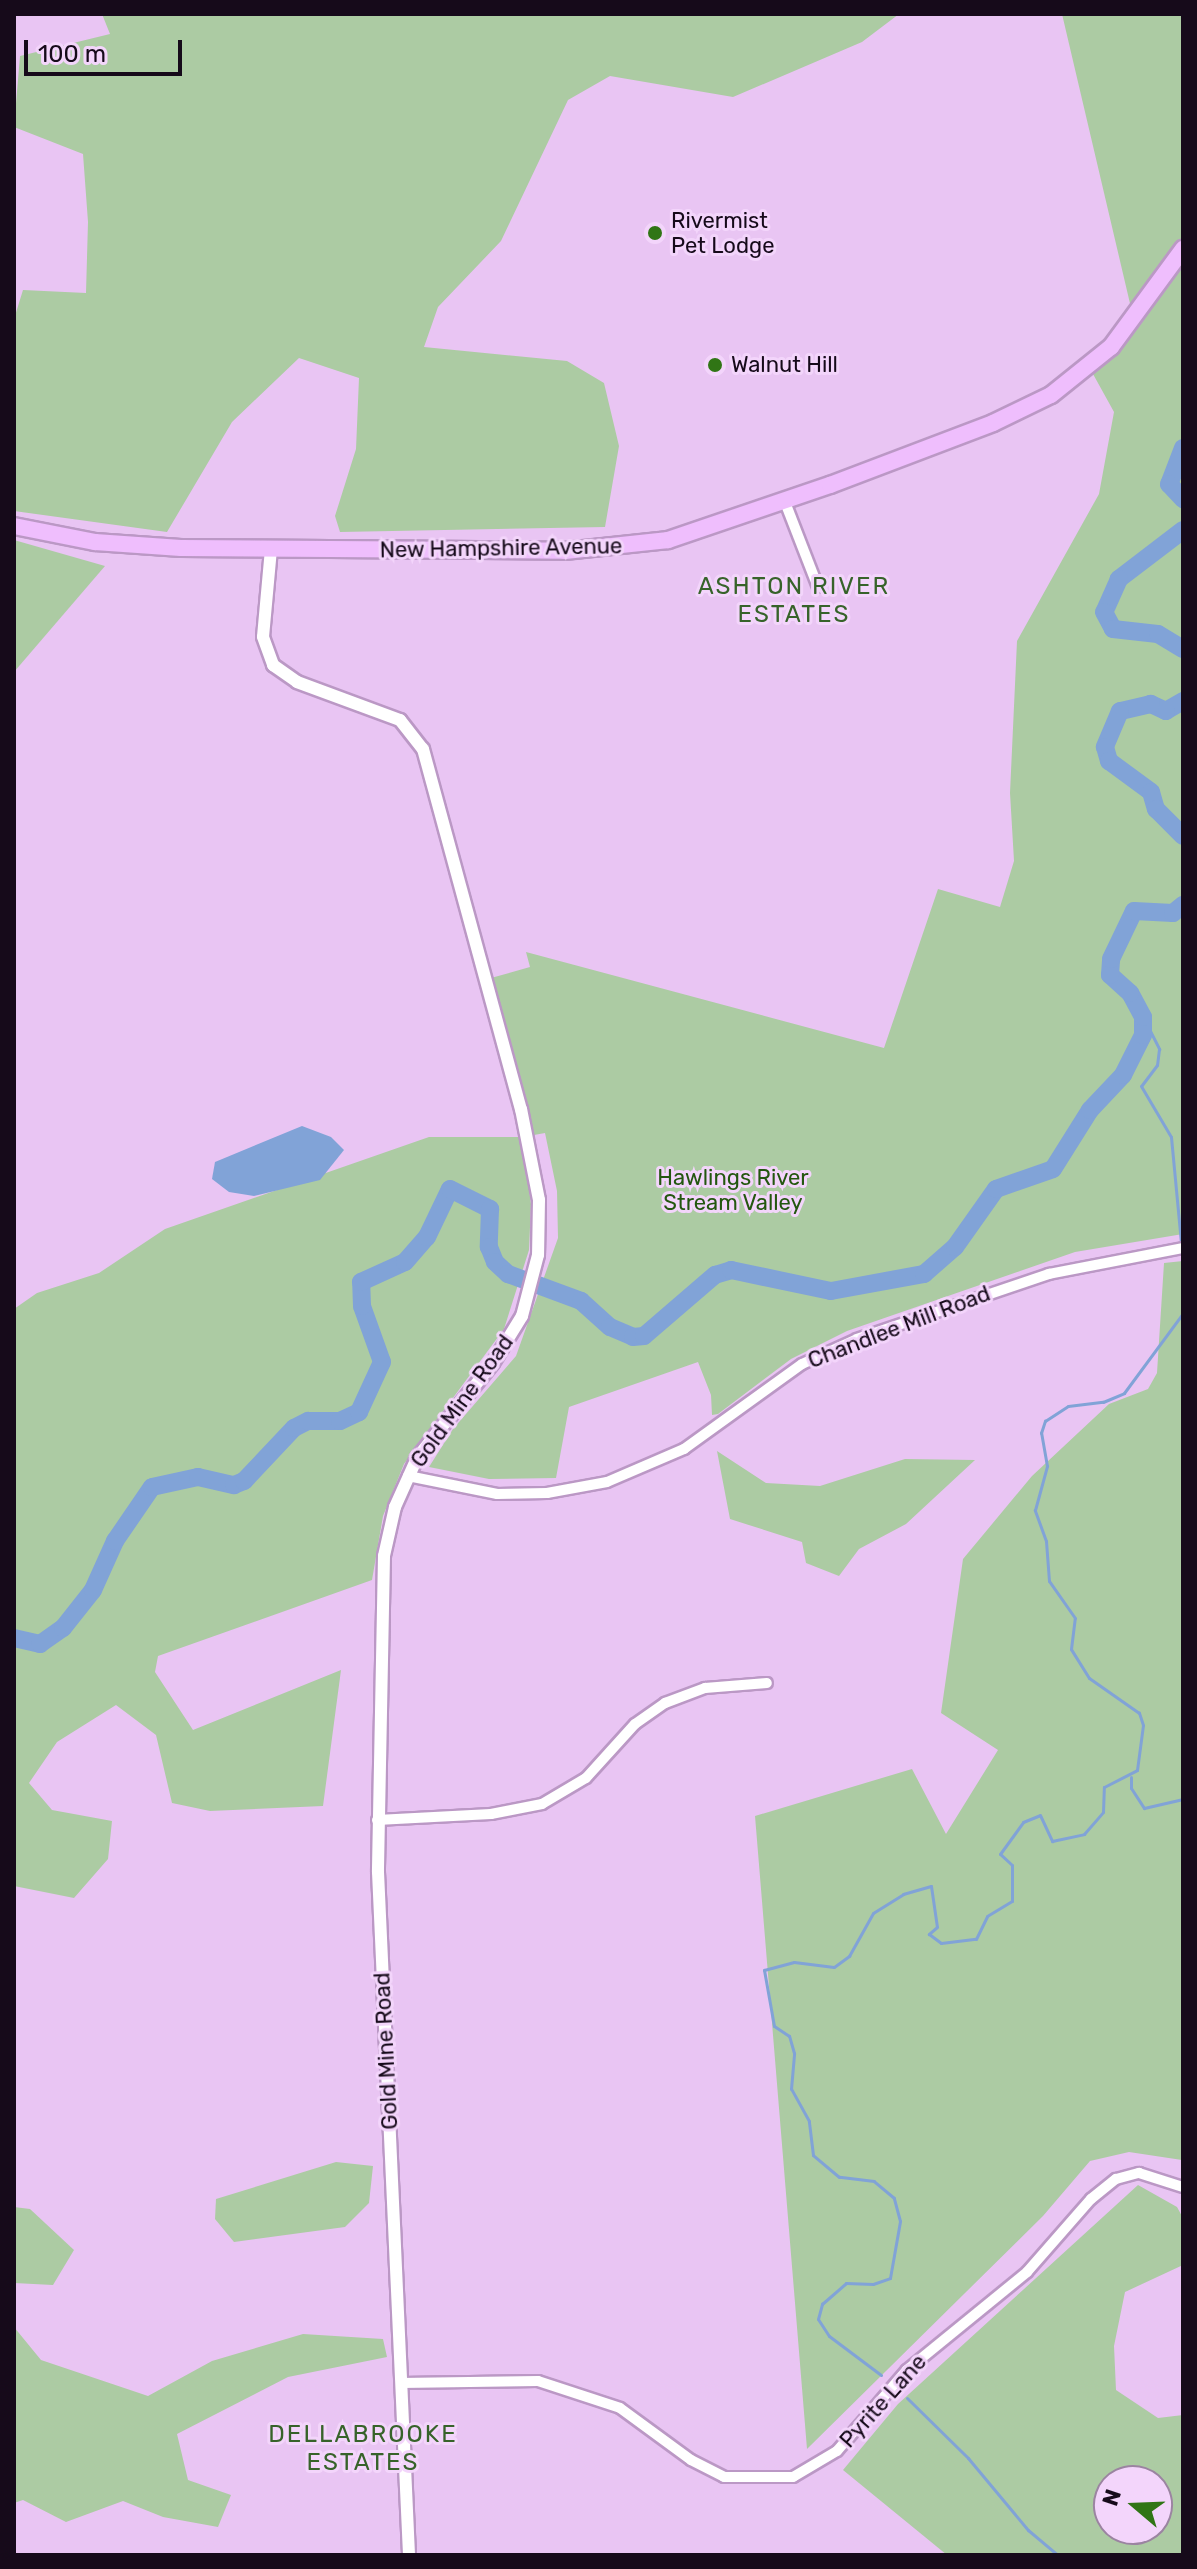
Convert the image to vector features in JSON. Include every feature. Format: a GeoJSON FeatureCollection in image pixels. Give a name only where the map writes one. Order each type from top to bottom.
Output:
{"type":"FeatureCollection","features":[{"type":"Feature","properties":{"kind":"main road","name":"New Hampshire Avenue"},"geometry":{"type":"LineString","coordinates":[[14,526],[111,544],[271,549],[606,549],[691,534],[993,423],[1068,384],[1117,341],[1183,249]]}},
{"type":"Feature","properties":{"kind":"street"},"geometry":{"type":"LineString","coordinates":[[785,502],[818,587]]}},
{"type":"Feature","properties":{"kind":"street","name":"Gold Mine Road"},"geometry":{"type":"LineString","coordinates":[[271,549],[263,637],[273,665],[314,689],[400,720],[423,749],[528,1138],[540,1217],[535,1274],[527,1301],[504,1348],[433,1433],[408,1476],[384,1556],[377,1820],[409,2555]]}},
{"type":"Feature","properties":{"kind":"street","name":"Chandlee Mill Road"},"geometry":{"type":"LineString","coordinates":[[408,1476],[497,1494],[547,1493],[607,1482],[684,1449],[802,1364],[847,1343],[1049,1274],[1177,1249]]}},
{"type":"Feature","properties":{"kind":"street"},"geometry":{"type":"LineString","coordinates":[[377,1820],[491,1814],[542,1804],[586,1778],[635,1724],[665,1703],[705,1688],[767,1683]]}},
{"type":"Feature","properties":{"kind":"street","name":"Pyrite Lane"},"geometry":{"type":"LineString","coordinates":[[401,2383],[538,2381],[620,2408],[691,2460],[724,2477],[793,2477],[837,2451],[907,2370],[1027,2272],[1091,2199],[1116,2179],[1139,2173],[1183,2187]]}},
{"type":"Feature","properties":{"kind":"green space"},"geometry":{"type":"Polygon","coordinates":[[[102,14],[899,14],[862,42],[733,97],[610,76],[568,100],[501,241],[438,307],[424,347],[567,361],[604,383],[619,446],[605,527],[340,532],[335,516],[356,449],[359,378],[299,358],[232,422],[167,532],[14,511],[14,319],[23,290],[86,293],[88,222],[83,154],[14,127],[20,56],[110,34],[102,14]]]}},
{"type":"Feature","properties":{"kind":"green space","name":"Hawlings River Stream Valley"},"geometry":{"type":"Polygon","coordinates":[[[1062,14],[1183,14],[1183,1234],[1075,1252],[847,1331],[791,1359],[718,1414],[712,1415],[711,1395],[698,1362],[569,1407],[556,1478],[489,1479],[429,1467],[453,1429],[516,1356],[558,1238],[557,1191],[545,1133],[534,1135],[491,978],[530,967],[526,952],[884,1048],[938,889],[1000,907],[1014,861],[1010,793],[1017,641],[1099,494],[1114,412],[1093,374],[1136,329],[1062,14]]]}},
{"type":"Feature","properties":{"kind":"green space"},"geometry":{"type":"Polygon","coordinates":[[[14,540],[105,566],[14,672],[14,540]]]}},
{"type":"Feature","properties":{"kind":"green space"},"geometry":{"type":"Polygon","coordinates":[[[429,1137],[522,1137],[531,1204],[529,1250],[504,1329],[404,1464],[383,1516],[372,1580],[158,1656],[155,1672],[193,1730],[341,1670],[323,1806],[210,1811],[172,1803],[156,1735],[116,1705],[57,1742],[29,1783],[52,1810],[112,1821],[108,1859],[74,1898],[14,1886],[14,1309],[37,1293],[99,1273],[165,1229],[429,1137]]]}},
{"type":"Feature","properties":{"kind":"green space"},"geometry":{"type":"Polygon","coordinates":[[[1183,1261],[1182,2160],[1129,2152],[1090,2161],[1043,2216],[807,2449],[755,1816],[912,1769],[946,1834],[998,1750],[941,1713],[963,1559],[1032,1476],[1109,1404],[1148,1389],[1157,1373],[1164,1263],[1183,1261]]]}},
{"type":"Feature","properties":{"kind":"green space"},"geometry":{"type":"Polygon","coordinates":[[[717,1451],[766,1483],[820,1486],[905,1459],[975,1460],[906,1524],[859,1549],[839,1576],[806,1563],[802,1542],[730,1519],[717,1451]]]}},
{"type":"Feature","properties":{"kind":"green space"},"geometry":{"type":"Polygon","coordinates":[[[336,2162],[373,2166],[369,2203],[345,2227],[234,2242],[215,2219],[216,2199],[336,2162]]]}},
{"type":"Feature","properties":{"kind":"green space"},"geometry":{"type":"Polygon","coordinates":[[[1138,2185],[1177,2207],[1183,2218],[1183,2265],[1125,2292],[1114,2346],[1116,2390],[1158,2418],[1183,2415],[1183,2555],[947,2555],[843,2470],[898,2404],[1138,2185]]]}},
{"type":"Feature","properties":{"kind":"green space"},"geometry":{"type":"Polygon","coordinates":[[[14,2207],[30,2209],[74,2250],[53,2285],[14,2283],[14,2207]]]}},
{"type":"Feature","properties":{"kind":"green space"},"geometry":{"type":"Polygon","coordinates":[[[14,2327],[41,2360],[148,2396],[212,2361],[303,2334],[383,2339],[387,2357],[288,2377],[177,2434],[188,2480],[231,2495],[218,2527],[163,2517],[123,2501],[66,2522],[23,2500],[14,2503],[14,2327]]]}},
{"type":"Feature","properties":{"kind":"water"},"geometry":{"type":"Polygon","coordinates":[[[302,1126],[331,1137],[344,1150],[320,1180],[254,1196],[229,1192],[212,1179],[215,1162],[302,1126]]]}},
{"type":"Feature","properties":{"kind":"waterway"},"geometry":{"type":"LineString","coordinates":[[1183,448],[1169,484],[1183,499]]}},
{"type":"Feature","properties":{"kind":"waterway"},"geometry":{"type":"LineString","coordinates":[[1183,530],[1119,579],[1104,612],[1113,629],[1158,634],[1183,649]]}},
{"type":"Feature","properties":{"kind":"waterway"},"geometry":{"type":"LineString","coordinates":[[1183,701],[1166,711],[1151,704],[1120,711],[1105,747],[1109,761],[1151,792],[1156,809],[1183,836]]}},
{"type":"Feature","properties":{"kind":"waterway"},"geometry":{"type":"LineString","coordinates":[[14,1638],[40,1644],[63,1628],[93,1590],[115,1541],[152,1487],[198,1477],[234,1485],[244,1481],[294,1428],[308,1421],[340,1421],[359,1412],[382,1362],[362,1306],[361,1282],[405,1262],[427,1237],[450,1189],[490,1209],[489,1247],[495,1262],[508,1274],[581,1301],[610,1327],[633,1337],[644,1336],[715,1275],[731,1270],[831,1291],[924,1274],[955,1247],[996,1189],[1053,1169],[1090,1110],[1123,1075],[1143,1035],[1143,1017],[1130,993],[1110,975],[1111,959],[1134,911],[1173,913],[1183,905]]}},
{"type":"Feature","properties":{"kind":"waterway"},"geometry":{"type":"LineString","coordinates":[[1143,1017],[1159,1049],[1157,1065],[1141,1086],[1171,1137],[1183,1263]]}},
{"type":"Feature","properties":{"kind":"waterway"},"geometry":{"type":"LineString","coordinates":[[881,2375],[829,2336],[818,2319],[822,2304],[846,2283],[873,2284],[890,2278],[900,2221],[894,2198],[874,2181],[839,2177],[813,2155],[809,2121],[791,2089],[794,2053],[789,2036],[774,2026],[764,1970],[794,1962],[834,1967],[849,1956],[873,1913],[903,1894],[931,1886],[937,1927],[929,1934],[941,1943],[976,1939],[987,1916],[1012,1901],[1012,1865],[1000,1854],[1023,1822],[1040,1815],[1052,1841],[1084,1834],[1103,1812],[1104,1787],[1137,1770],[1143,1725],[1139,1713],[1089,1678],[1071,1649],[1075,1618],[1049,1581],[1046,1541],[1035,1510],[1047,1466],[1041,1433],[1045,1421],[1068,1406],[1103,1402],[1124,1393],[1183,1313]]}},
{"type":"Feature","properties":{"kind":"waterway"},"geometry":{"type":"LineString","coordinates":[[1131,1777],[1131,1788],[1144,1808],[1183,1799]]}},
{"type":"Feature","properties":{"kind":"waterway"},"geometry":{"type":"LineString","coordinates":[[907,2398],[968,2458],[1028,2530],[1058,2555]]}},
{"type":"Feature","properties":{"kind":"place","name":"Rivermist Pet Lodge"},"geometry":{"type":"Point","coordinates":[655,233]}},
{"type":"Feature","properties":{"kind":"place","name":"Walnut Hill"},"geometry":{"type":"Point","coordinates":[715,365]}},
{"type":"Feature","properties":{"kind":"district","name":"ASHTON RIVER ESTATES"},"geometry":{"type":"Point","coordinates":[794,601]}},
{"type":"Feature","properties":{"kind":"district","name":"DELLABROOKE ESTATES"},"geometry":{"type":"Point","coordinates":[363,2449]}}]}
